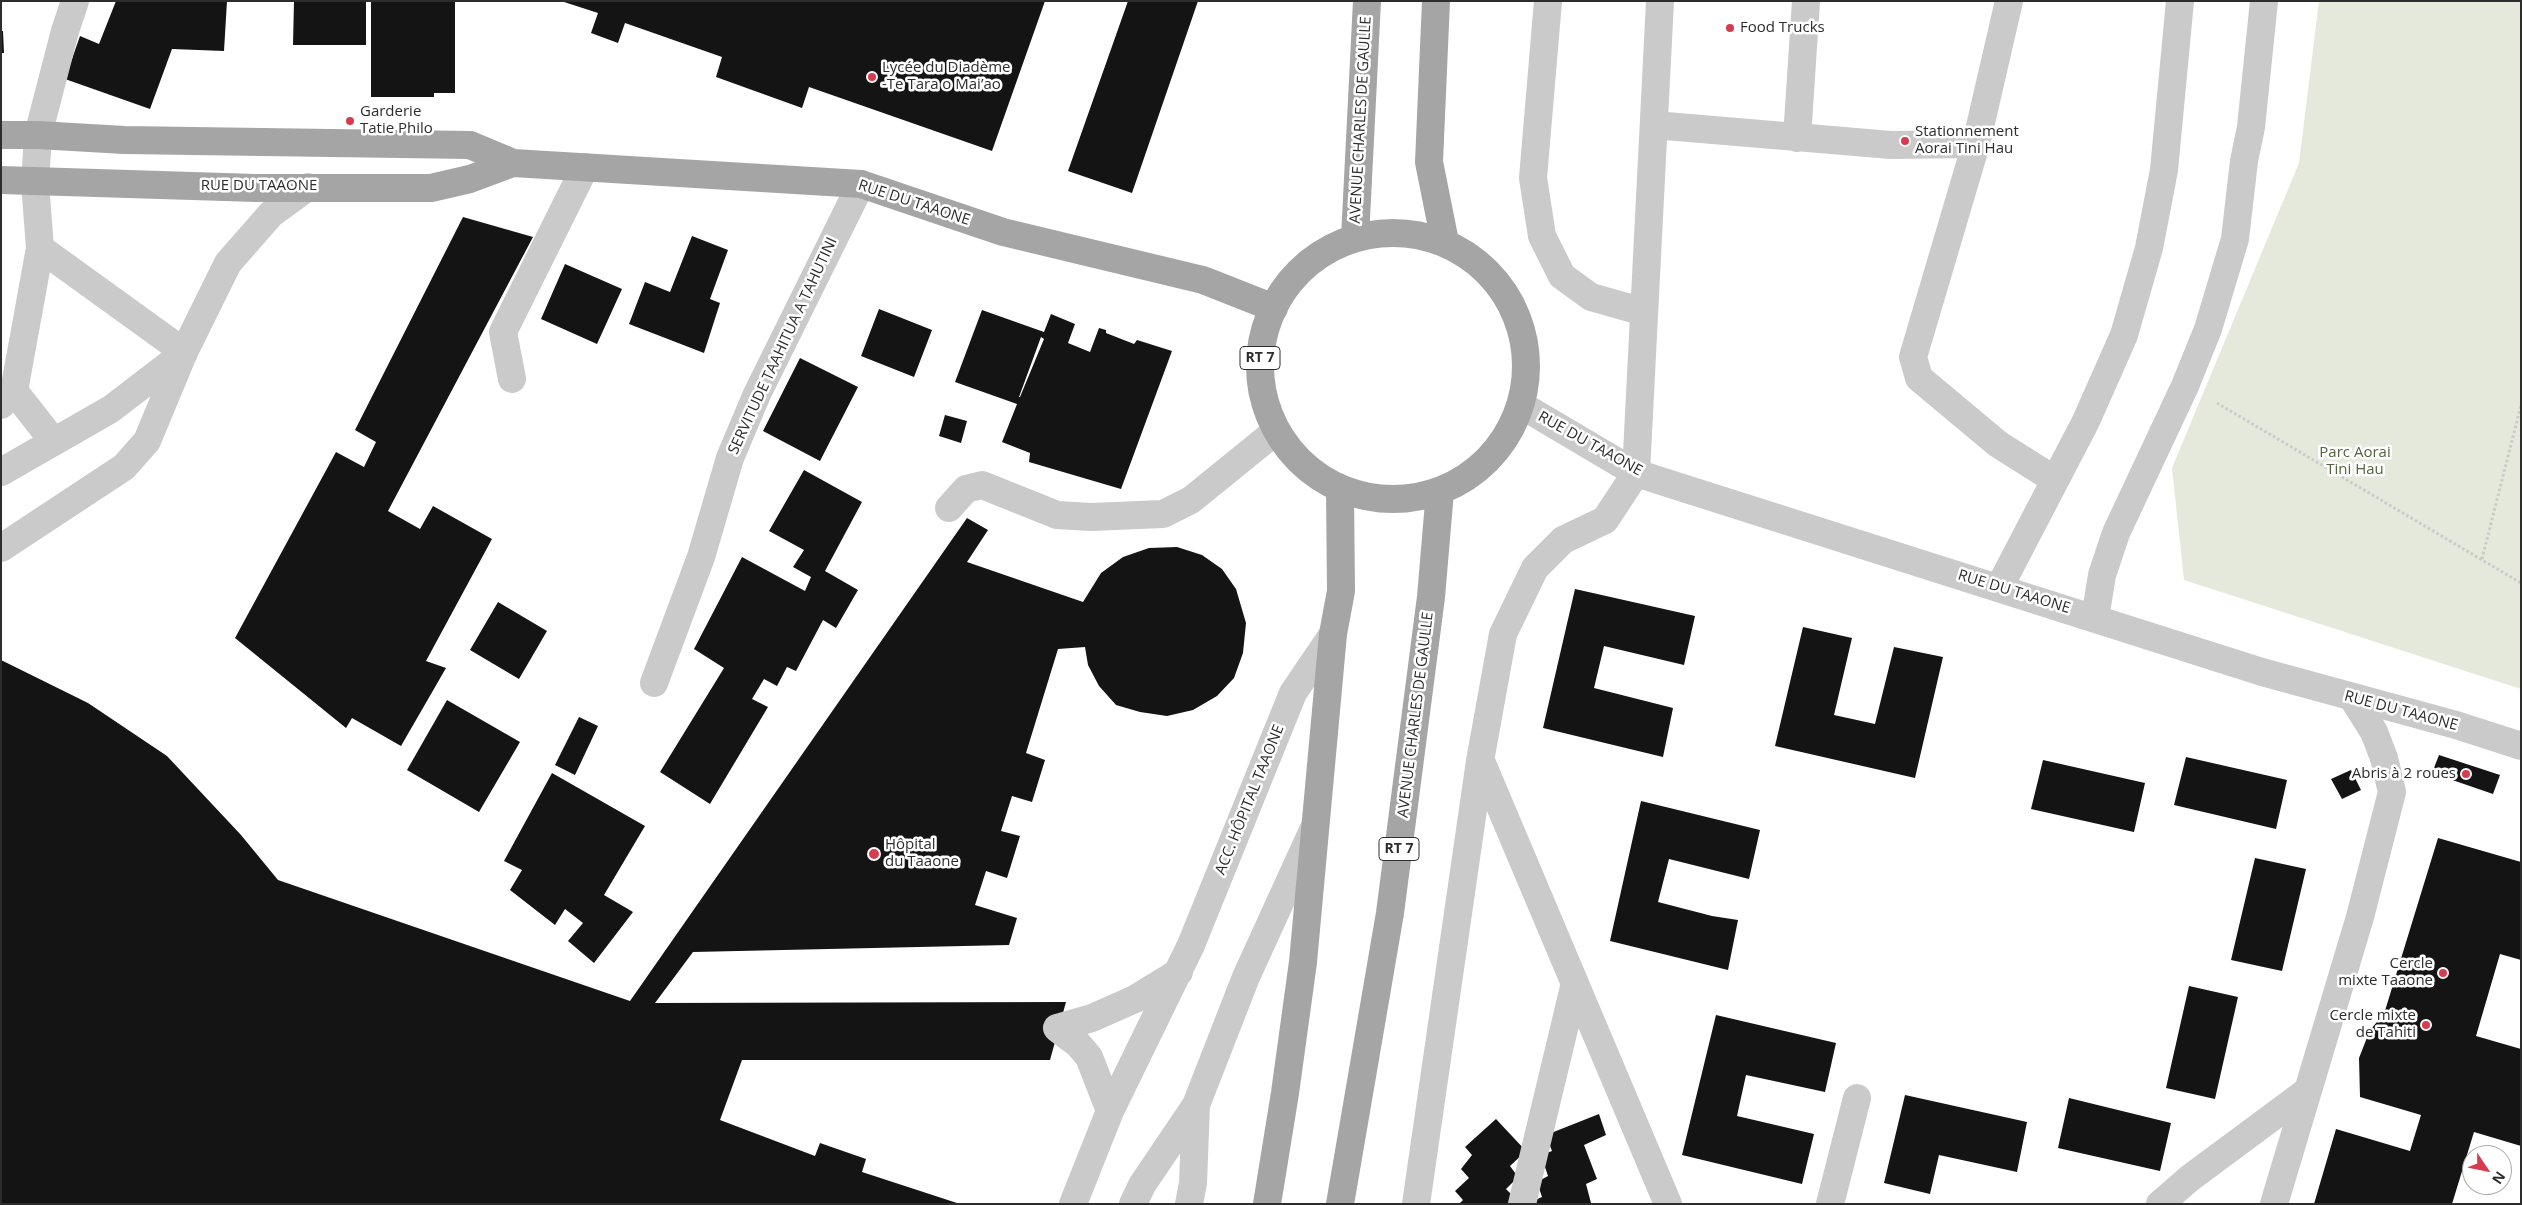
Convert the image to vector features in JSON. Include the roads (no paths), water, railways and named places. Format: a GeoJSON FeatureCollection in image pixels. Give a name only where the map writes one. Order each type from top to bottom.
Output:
{"type":"FeatureCollection","features":[{"type":"Feature","properties":{"kind":"main road","name":"AVENUE CHARLES DE GAULLE"},"geometry":{"type":"LineString","coordinates":[[1355,238],[1367,1]]}},
{"type":"Feature","properties":{"kind":"main road"},"geometry":{"type":"LineString","coordinates":[[1436,1],[1429,162],[1446,242]]}},
{"type":"Feature","properties":{"kind":"main road","name":"RUE DU TAAONE"},"geometry":{"type":"LineString","coordinates":[[1,135],[38,134],[133,140],[470,145],[513,163],[861,184],[1003,232],[1203,280],[1274,308]]}},
{"type":"Feature","properties":{"kind":"main road","name":"RUE DU TAAONE"},"geometry":{"type":"LineString","coordinates":[[1,180],[35,183],[256,188],[431,188],[470,179],[513,163]]}},
{"type":"Feature","properties":{"kind":"main road","name":"AVENUE CHARLES DE GAULLE"},"geometry":{"type":"LineString","coordinates":[[1385,232],[1416,234],[1446,242],[1476,260],[1500,286],[1510,301],[1523,334],[1526,352],[1527,370],[1521,405],[1508,433],[1490,457],[1467,477],[1440,491],[1415,498],[1389,500],[1372,498],[1340,489],[1304,466],[1293,455],[1276,431],[1264,401],[1260,370],[1263,338],[1274,308],[1284,289],[1315,257],[1355,238],[1385,232]]}},
{"type":"Feature","properties":{"kind":"main road"},"geometry":{"type":"LineString","coordinates":[[1267,1204],[1303,962],[1334,634],[1341,591],[1340,489]]}},
{"type":"Feature","properties":{"kind":"main road","name":"AVENUE CHARLES DE GAULLE"},"geometry":{"type":"LineString","coordinates":[[1340,1204],[1390,914],[1430,597],[1440,491]]}},
{"type":"Feature","properties":{"kind":"street"},"geometry":{"type":"LineString","coordinates":[[54,442],[8,398],[40,248],[35,183],[38,134],[65,31],[75,1]]}},
{"type":"Feature","properties":{"kind":"street"},"geometry":{"type":"LineString","coordinates":[[1548,1],[1533,178],[1542,236],[1562,276],[1591,297],[1644,312]]}},
{"type":"Feature","properties":{"kind":"street"},"geometry":{"type":"LineString","coordinates":[[1416,1204],[1480,761],[1503,634],[1535,568],[1563,540],[1605,520],[1636,473],[1660,1]]}},
{"type":"Feature","properties":{"kind":"street"},"geometry":{"type":"LineString","coordinates":[[1797,138],[1806,1]]}},
{"type":"Feature","properties":{"kind":"street"},"geometry":{"type":"LineString","coordinates":[[2009,1],[1976,144],[1913,357],[1919,378],[1998,444],[2055,480]]}},
{"type":"Feature","properties":{"kind":"street"},"geometry":{"type":"LineString","coordinates":[[1999,588],[2086,421],[2124,335],[2149,248],[2164,170],[2180,1]]}},
{"type":"Feature","properties":{"kind":"street"},"geometry":{"type":"LineString","coordinates":[[2095,618],[2102,575],[2116,533],[2185,386],[2208,329],[2235,239],[2244,161],[2252,127],[2264,1]]}},
{"type":"Feature","properties":{"kind":"street"},"geometry":{"type":"LineString","coordinates":[[1654,125],[1891,145],[1976,144]]}},
{"type":"Feature","properties":{"kind":"street"},"geometry":{"type":"LineString","coordinates":[[512,379],[503,332],[585,167]]}},
{"type":"Feature","properties":{"kind":"street","name":"SERVITUDE TAAHITUA A TAHUTINI"},"geometry":{"type":"LineString","coordinates":[[654,682],[701,557],[730,458],[757,394],[861,184]]}},
{"type":"Feature","properties":{"kind":"street"},"geometry":{"type":"LineString","coordinates":[[1,548],[124,467],[147,442],[184,352],[228,263],[271,214],[308,187]]}},
{"type":"Feature","properties":{"kind":"street"},"geometry":{"type":"LineString","coordinates":[[40,248],[184,352]]}},
{"type":"Feature","properties":{"kind":"street"},"geometry":{"type":"LineString","coordinates":[[1,472],[111,409],[184,352]]}},
{"type":"Feature","properties":{"kind":"street","name":"RUE DU TAAONE"},"geometry":{"type":"LineString","coordinates":[[1521,405],[1636,473],[2262,672],[2456,725],[2521,746]]}},
{"type":"Feature","properties":{"kind":"street"},"geometry":{"type":"LineString","coordinates":[[950,508],[966,489],[982,485],[1057,515],[1091,517],[1163,514],[1191,500],[1276,431]]}},
{"type":"Feature","properties":{"kind":"street","name":"ACC. HÔPITAL TAAONE"},"geometry":{"type":"LineString","coordinates":[[1073,1204],[1110,1111],[1179,972],[1293,693],[1334,634]]}},
{"type":"Feature","properties":{"kind":"street"},"geometry":{"type":"LineString","coordinates":[[2274,1204],[2360,917],[2392,792],[2384,758],[2374,732],[2352,697]]}},
{"type":"Feature","properties":{"kind":"street"},"geometry":{"type":"LineString","coordinates":[[1480,761],[1668,1204]]}},
{"type":"Feature","properties":{"kind":"street"},"geometry":{"type":"LineString","coordinates":[[1133,1204],[1142,1185],[1196,1105],[1246,977],[1316,822]]}},
{"type":"Feature","properties":{"kind":"street"},"geometry":{"type":"LineString","coordinates":[[1110,1111],[1089,1057],[1078,1044],[1057,1028],[1092,1018],[1135,999],[1179,972]]}},
{"type":"Feature","properties":{"kind":"street"},"geometry":{"type":"LineString","coordinates":[[1522,1204],[1575,983]]}},
{"type":"Feature","properties":{"kind":"street"},"geometry":{"type":"LineString","coordinates":[[2160,1204],[2190,1178],[2306,1092]]}},
{"type":"Feature","properties":{"kind":"street"},"geometry":{"type":"LineString","coordinates":[[1830,1204],[1857,1098]]}},
{"type":"Feature","properties":{"kind":"street"},"geometry":{"type":"LineString","coordinates":[[1189,1204],[1193,1182],[1196,1105]]}},
{"type":"Feature","properties":{"kind":"place","name":"Food Trucks"},"geometry":{"type":"Point","coordinates":[1730,28]}},
{"type":"Feature","properties":{"kind":"place","name":"Lycée du Diadème -Te Tara o Mai’ao"},"geometry":{"type":"Point","coordinates":[872,77]}},
{"type":"Feature","properties":{"kind":"place","name":"Garderie Tatie Philo"},"geometry":{"type":"Point","coordinates":[350,121]}},
{"type":"Feature","properties":{"kind":"place","name":"Stationnement Aorai Tini Hau"},"geometry":{"type":"Point","coordinates":[1905,141]}},
{"type":"Feature","properties":{"kind":"place","name":"Abris à 2 roues"},"geometry":{"type":"Point","coordinates":[2466,774]}},
{"type":"Feature","properties":{"kind":"place","name":"Hôpital du Taaone"},"geometry":{"type":"Point","coordinates":[874,854]}},
{"type":"Feature","properties":{"kind":"place","name":"Cercle mixte Taaone"},"geometry":{"type":"Point","coordinates":[2443,973]}},
{"type":"Feature","properties":{"kind":"place","name":"Cercle mixte de Tahiti"},"geometry":{"type":"Point","coordinates":[2426,1025]}},
{"type":"Feature","properties":{"kind":"park label","name":"Parc Aorai Tini Hau"},"geometry":{"type":"Point","coordinates":[2355,462]}}]}
